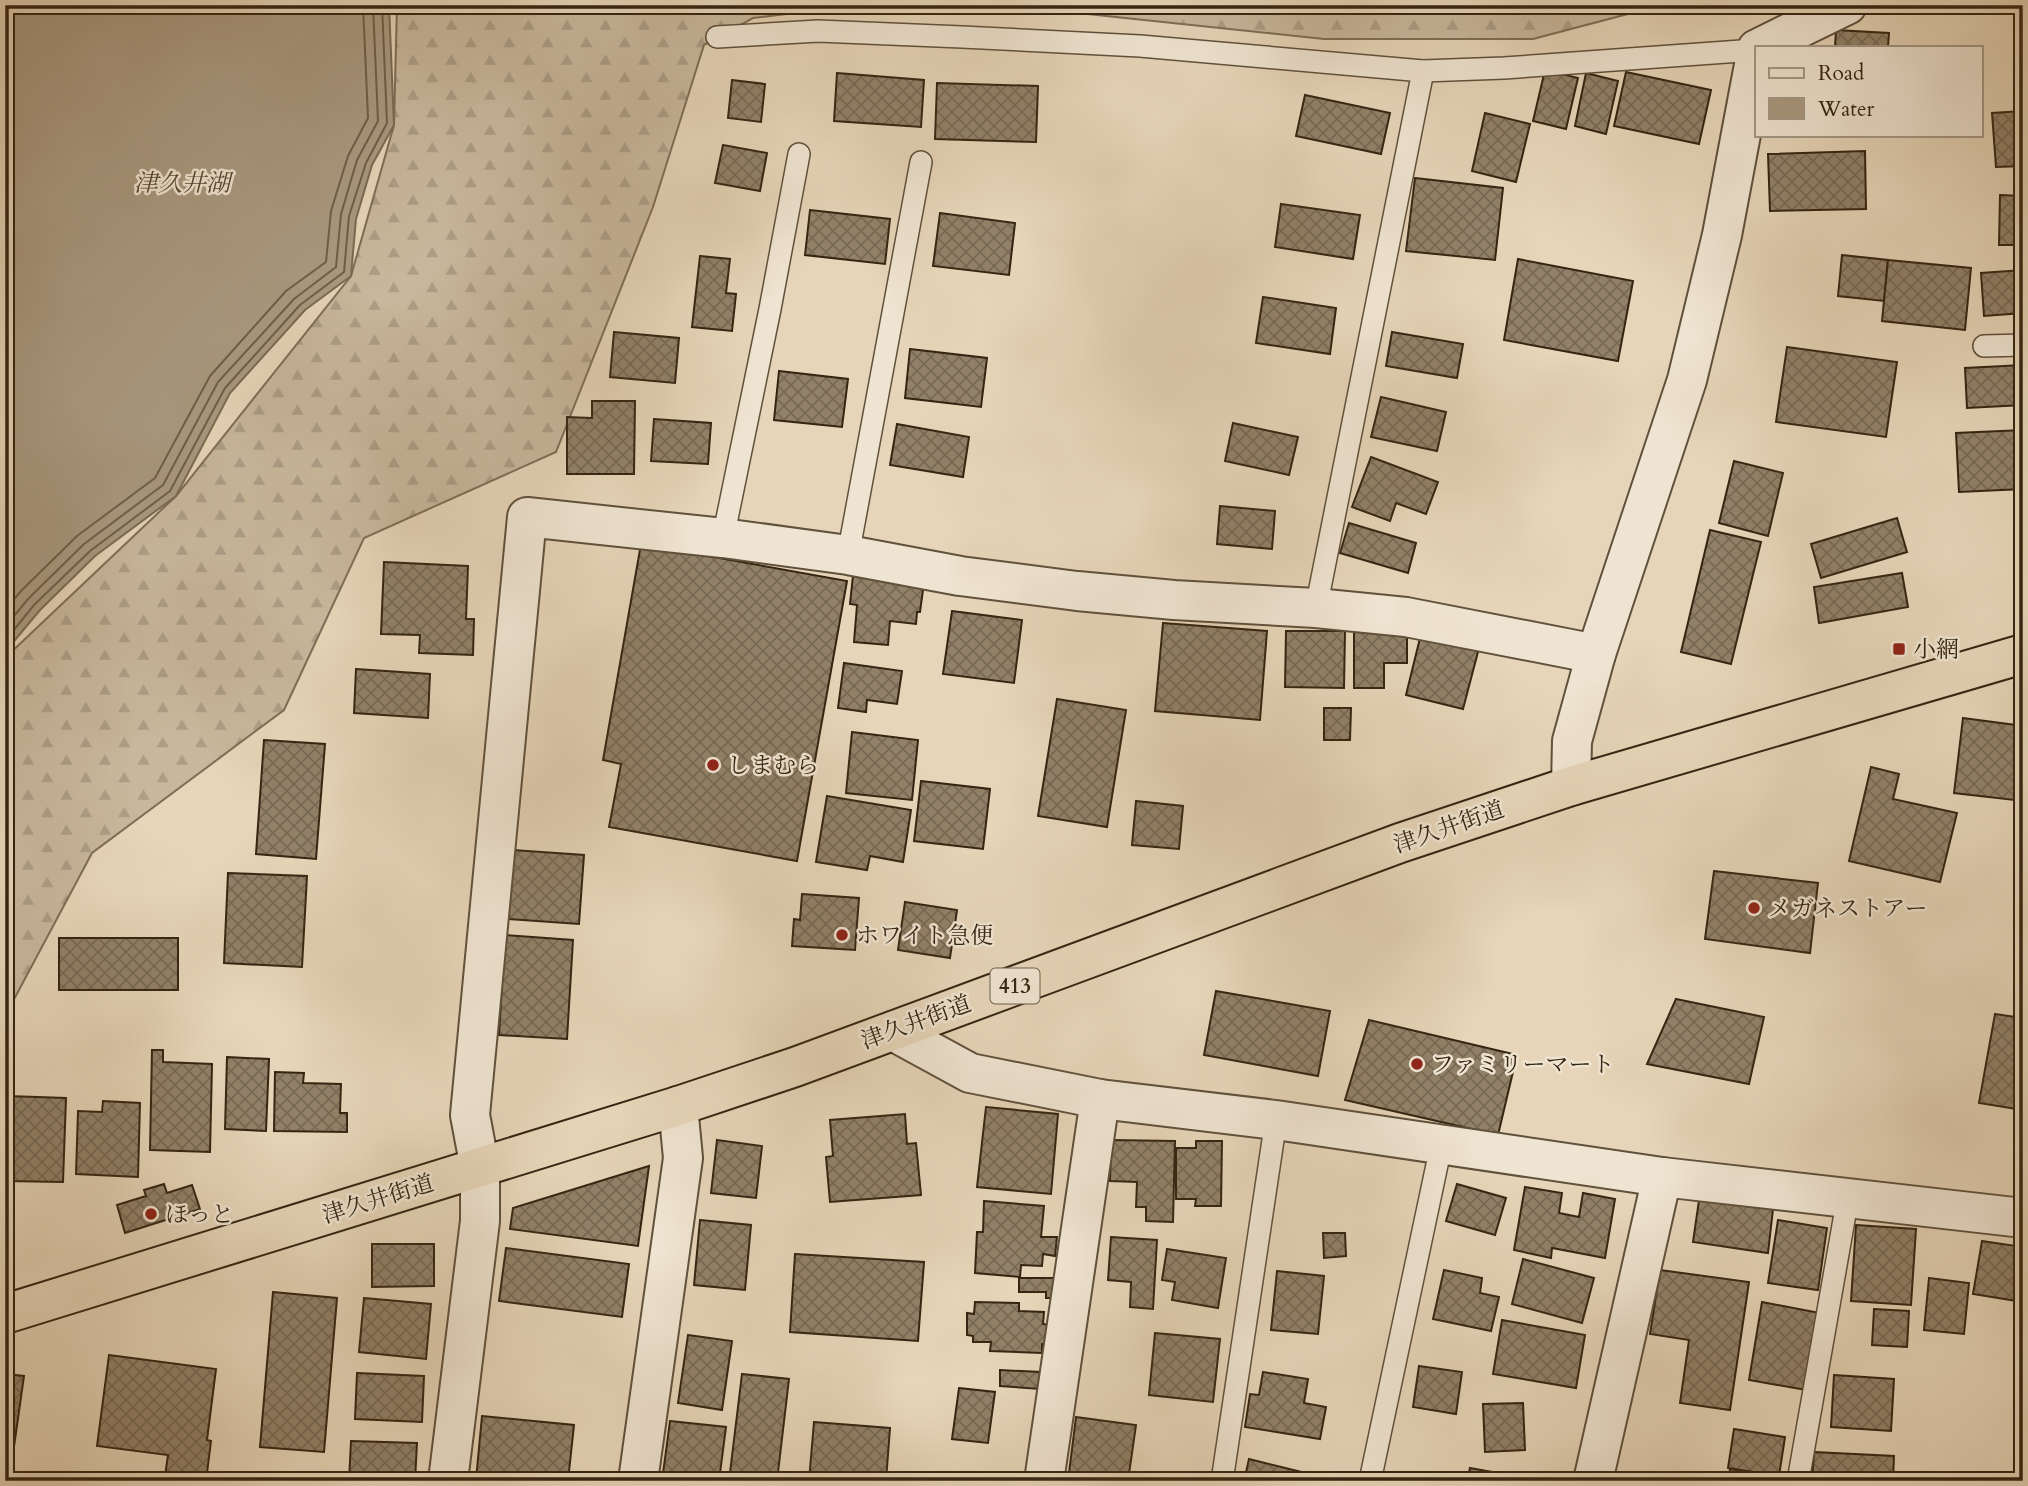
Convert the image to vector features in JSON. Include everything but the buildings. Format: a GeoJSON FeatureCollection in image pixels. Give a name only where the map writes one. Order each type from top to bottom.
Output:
{"type":"FeatureCollection","features":[{"type":"Feature","properties":{"kind":"highway","name":"津久井街道"},"geometry":{"type":"LineString","coordinates":[[5,1314],[678,1106],[894,1031],[1388,848],[1571,786],[2023,654]]}},
{"type":"Feature","properties":{"kind":"street"},"geometry":{"type":"LineString","coordinates":[[1764,46],[1846,5]]}},
{"type":"Feature","properties":{"kind":"street"},"geometry":{"type":"LineString","coordinates":[[1571,786],[1572,741],[1596,654],[1687,380],[1722,235],[1755,64]]}},
{"type":"Feature","properties":{"kind":"street"},"geometry":{"type":"LineString","coordinates":[[448,1481],[480,1221],[480,1168],[470,1115],[527,517],[723,538],[848,555],[960,576],[1077,591],[1406,617],[1596,654]]}},
{"type":"Feature","properties":{"kind":"street"},"geometry":{"type":"LineString","coordinates":[[894,1031],[970,1073],[1100,1099],[1276,1120],[1662,1177],[2023,1218]]}},
{"type":"Feature","properties":{"kind":"street"},"geometry":{"type":"LineString","coordinates":[[1044,1481],[1100,1099]]}},
{"type":"Feature","properties":{"kind":"street"},"geometry":{"type":"LineString","coordinates":[[638,1481],[683,1158],[678,1106]]}},
{"type":"Feature","properties":{"kind":"street"},"geometry":{"type":"LineString","coordinates":[[1594,1481],[1662,1177]]}},
{"type":"Feature","properties":{"kind":"lane"},"geometry":{"type":"LineString","coordinates":[[717,37],[817,31],[1140,46],[1423,71],[1504,68],[1755,49]]}},
{"type":"Feature","properties":{"kind":"lane"},"geometry":{"type":"LineString","coordinates":[[1317,608],[1423,71]]}},
{"type":"Feature","properties":{"kind":"lane"},"geometry":{"type":"LineString","coordinates":[[723,538],[799,154]]}},
{"type":"Feature","properties":{"kind":"lane"},"geometry":{"type":"LineString","coordinates":[[848,555],[921,162]]}},
{"type":"Feature","properties":{"kind":"lane"},"geometry":{"type":"LineString","coordinates":[[1984,346],[2023,345]]}},
{"type":"Feature","properties":{"kind":"lane"},"geometry":{"type":"LineString","coordinates":[[1223,1481],[1276,1120]]}},
{"type":"Feature","properties":{"kind":"lane"},"geometry":{"type":"LineString","coordinates":[[1370,1481],[1441,1146]]}},
{"type":"Feature","properties":{"kind":"lane"},"geometry":{"type":"LineString","coordinates":[[1798,1481],[1848,1197]]}},
{"type":"Feature","properties":{"kind":"green space"},"geometry":{"type":"Polygon","coordinates":[[[397,5],[828,5],[827,9],[753,18],[704,45],[653,207],[556,452],[364,538],[284,710],[92,853],[11,1005],[5,1007],[5,658],[176,496],[351,276],[394,125],[397,5]]]}},
{"type":"Feature","properties":{"kind":"green space"},"geometry":{"type":"Polygon","coordinates":[[[1051,5],[1662,5],[1533,39],[1324,39],[1059,11],[1051,5]]]}},
{"type":"Feature","properties":{"kind":"water","name":"津久井湖"},"geometry":{"type":"Polygon","coordinates":[[[5,5],[389,5],[394,125],[372,165],[356,219],[351,276],[305,310],[230,393],[176,496],[95,556],[40,610],[5,652],[5,5]]]}},
{"type":"Feature","properties":{"kind":"place","name":"小網"},"geometry":{"type":"Point","coordinates":[1899,649]}},
{"type":"Feature","properties":{"kind":"place","name":"しまむら"},"geometry":{"type":"Point","coordinates":[713,765]}},
{"type":"Feature","properties":{"kind":"place","name":"メガネストアー"},"geometry":{"type":"Point","coordinates":[1754,908]}},
{"type":"Feature","properties":{"kind":"place","name":"ホワイト急便"},"geometry":{"type":"Point","coordinates":[842,935]}},
{"type":"Feature","properties":{"kind":"place","name":"ファミリーマート"},"geometry":{"type":"Point","coordinates":[1417,1064]}},
{"type":"Feature","properties":{"kind":"place","name":"ほっと"},"geometry":{"type":"Point","coordinates":[151,1214]}}]}
